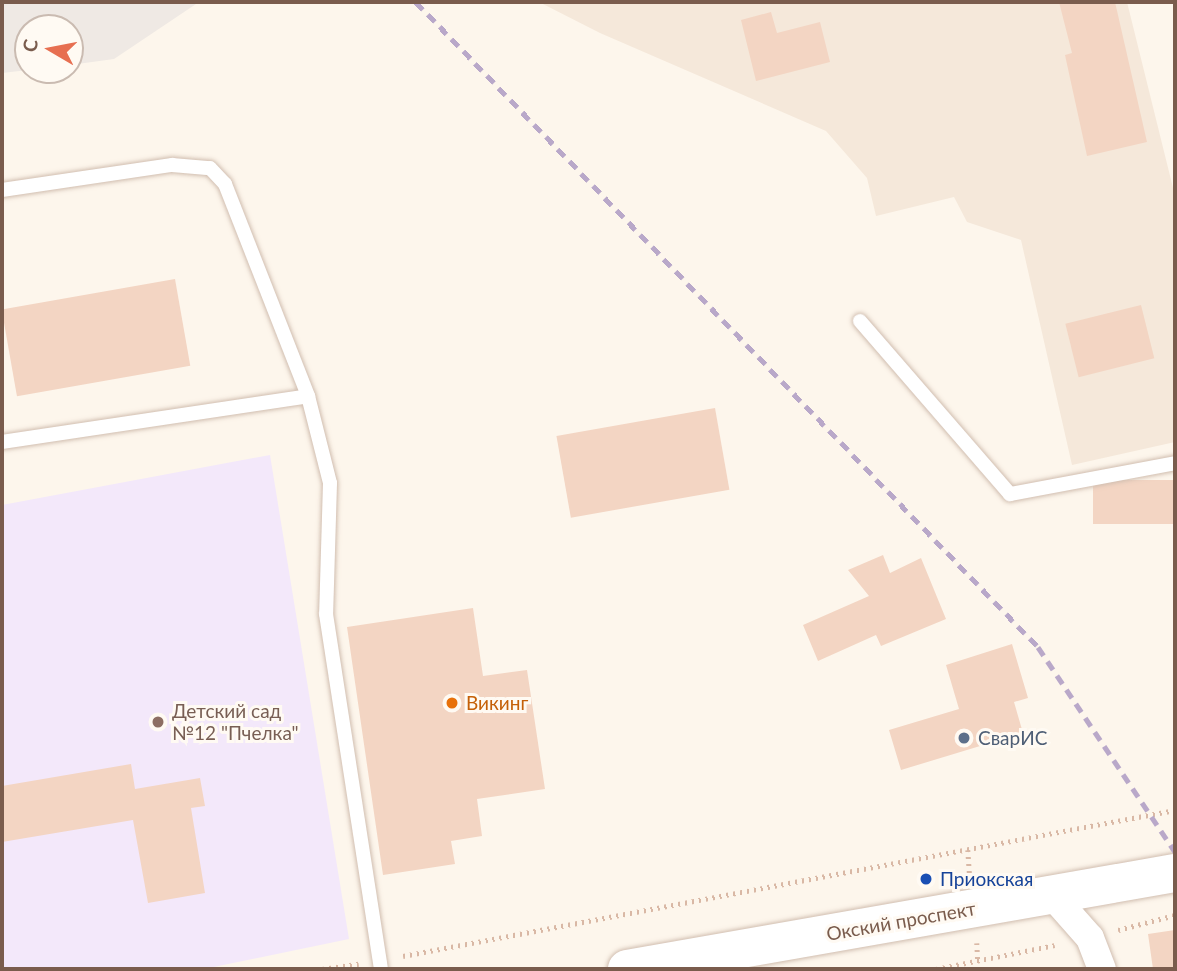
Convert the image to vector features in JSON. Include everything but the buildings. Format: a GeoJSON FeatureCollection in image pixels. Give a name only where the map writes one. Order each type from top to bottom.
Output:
{"type":"FeatureCollection","features":[{"type":"Feature","properties":{"kind":"main road","name":"Окский проспект"},"geometry":{"type":"LineString","coordinates":[[627,969],[1175,873]]}},
{"type":"Feature","properties":{"kind":"street"},"geometry":{"type":"LineString","coordinates":[[1052,895],[1090,938],[1102,969]]}},
{"type":"Feature","properties":{"kind":"lane"},"geometry":{"type":"LineString","coordinates":[[2,190],[173,165],[210,168],[225,184],[308,397],[330,483],[326,614],[381,965]]}},
{"type":"Feature","properties":{"kind":"lane"},"geometry":{"type":"LineString","coordinates":[[860,321],[1010,494],[1175,463]]}},
{"type":"Feature","properties":{"kind":"lane"},"geometry":{"type":"LineString","coordinates":[[2,442],[308,397]]}},
{"type":"Feature","properties":{"kind":"path"},"geometry":{"type":"LineString","coordinates":[[323,969],[381,965],[1175,810]]}},
{"type":"Feature","properties":{"kind":"shaded area"},"geometry":{"type":"Polygon","coordinates":[[[2,2],[199,2],[114,59],[84,63],[84,14],[14,14],[14,72],[2,73],[2,2]]]}},
{"type":"Feature","properties":{"kind":"shaded area"},"geometry":{"type":"Polygon","coordinates":[[[539,2],[1127,2],[1175,196],[1175,442],[1072,465],[1021,240],[967,222],[954,197],[876,216],[867,178],[826,131],[600,33],[539,2]]]}},
{"type":"Feature","properties":{"kind":"shaded area","name":"Детский сад №12 \"Пчелка\""},"geometry":{"type":"Polygon","coordinates":[[[270,455],[349,939],[204,969],[2,969],[2,505],[270,455]]]}},
{"type":"Feature","properties":{"kind":"railway"},"geometry":{"type":"LineString","coordinates":[[416,2],[1038,647],[1175,852]]}},
{"type":"Feature","properties":{"kind":"place","name":"Викинг"},"geometry":{"type":"Point","coordinates":[452,703]}},
{"type":"Feature","properties":{"kind":"place","name":"Детский сад №12 \"Пчелка\""},"geometry":{"type":"Point","coordinates":[158,722]}},
{"type":"Feature","properties":{"kind":"place","name":"СварИС"},"geometry":{"type":"Point","coordinates":[964,738]}},
{"type":"Feature","properties":{"kind":"place","name":"Приокская"},"geometry":{"type":"Point","coordinates":[926,879]}}]}
